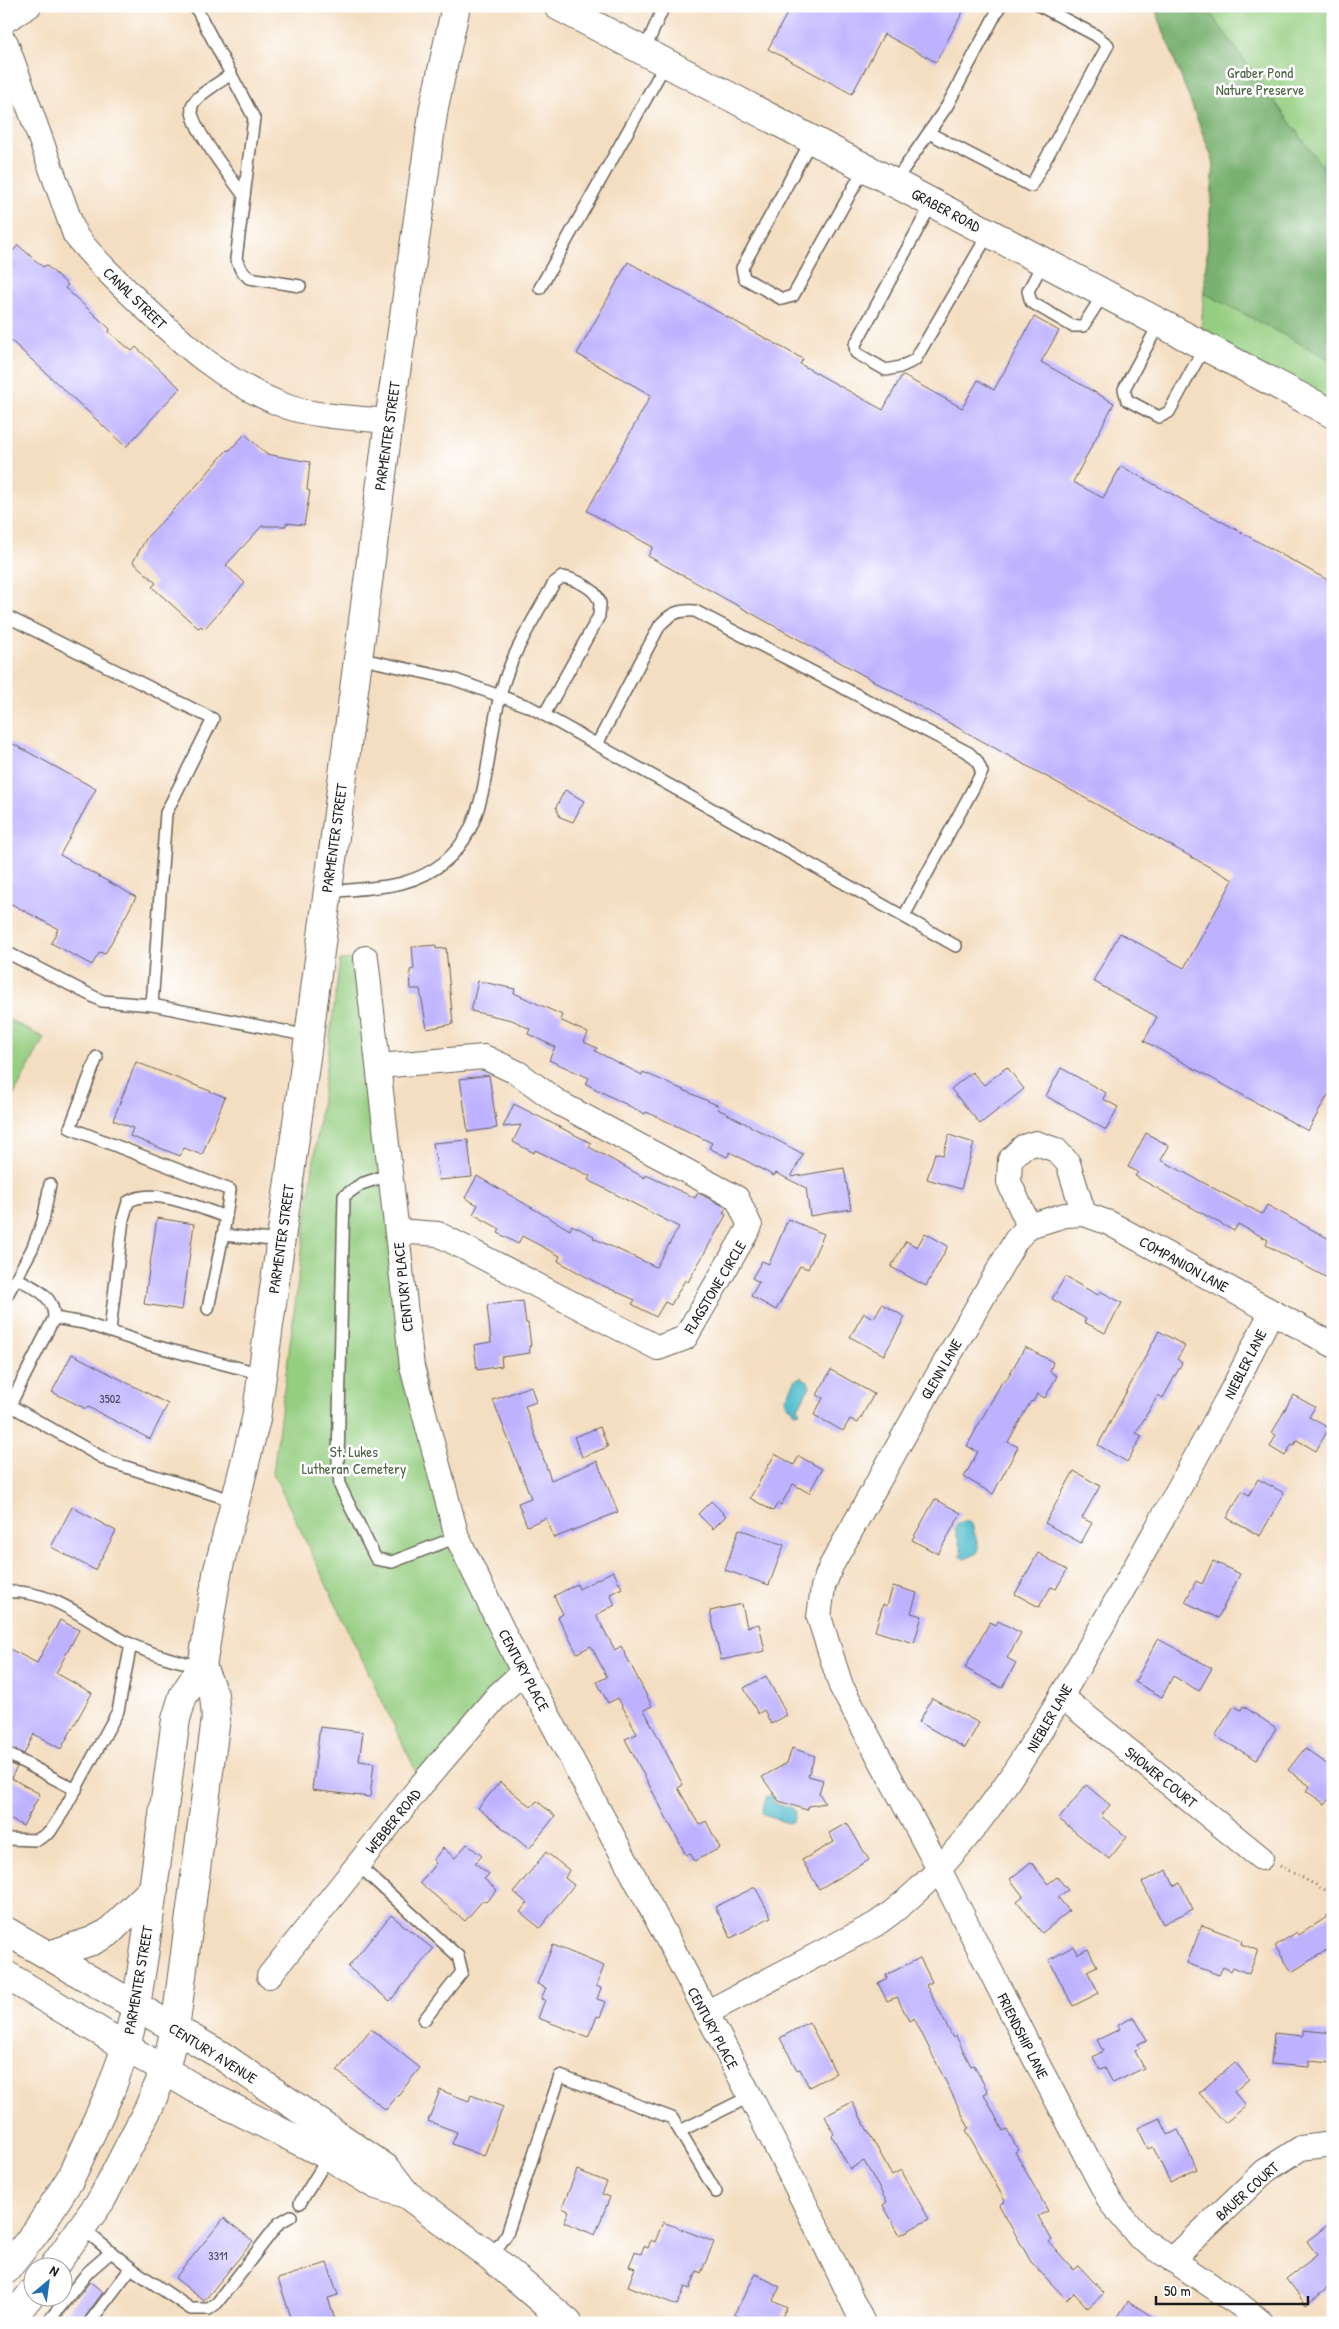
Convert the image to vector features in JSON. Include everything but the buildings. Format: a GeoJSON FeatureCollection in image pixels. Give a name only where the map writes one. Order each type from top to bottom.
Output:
{"type":"FeatureCollection","features":[{"type":"Feature","properties":{"kind":"street"},"geometry":{"type":"LineString","coordinates":[[6,20],[29,6]]}},
{"type":"Feature","properties":{"kind":"street","name":"PARMENTER STREET"},"geometry":{"type":"LineString","coordinates":[[6,2270],[36,2232],[70,2179],[110,2092],[126,2047],[136,2006],[176,1720],[183,1696],[202,1667],[217,1574],[251,1445],[263,1374],[309,1036],[389,421],[434,107],[456,6]]}},
{"type":"Feature","properties":{"kind":"street","name":"GRABER ROAD"},"geometry":{"type":"LineString","coordinates":[[558,6],[1333,414]]}},
{"type":"Feature","properties":{"kind":"street","name":"CANAL STREET"},"geometry":{"type":"LineString","coordinates":[[6,43],[75,235],[95,260],[184,345],[231,380],[281,405],[330,416],[389,421]]}},
{"type":"Feature","properties":{"kind":"street","name":"CENTURY PLACE"},"geometry":{"type":"LineString","coordinates":[[366,958],[412,1367],[457,1537],[523,1672],[706,2013],[830,2254],[863,2323]]}},
{"type":"Feature","properties":{"kind":"street","name":"FLAGSTONE CIRCLE"},"geometry":{"type":"LineString","coordinates":[[379,1066],[484,1057],[518,1073],[559,1103],[737,1198],[750,1226],[685,1338],[658,1348],[438,1234],[397,1231]]}},
{"type":"Feature","properties":{"kind":"street"},"geometry":{"type":"LineString","coordinates":[[1029,1226],[1009,1182],[1010,1160],[1023,1147],[1036,1143],[1056,1150],[1068,1163],[1084,1214]]}},
{"type":"Feature","properties":{"kind":"street","name":"COMPANION LANE"},"geometry":{"type":"LineString","coordinates":[[1029,1226],[1065,1215],[1084,1214],[1109,1224],[1333,1345]]}},
{"type":"Feature","properties":{"kind":"street","name":"GLENN LANE"},"geometry":{"type":"LineString","coordinates":[[847,1697],[841,1686],[819,1617],[823,1587],[832,1566],[939,1373],[1016,1240],[1029,1226]]}},
{"type":"Feature","properties":{"kind":"street","name":"NIEBLER LANE"},"geometry":{"type":"LineString","coordinates":[[706,2013],[876,1924],[918,1891],[971,1830],[1030,1752],[1222,1410],[1272,1312]]}},
{"type":"Feature","properties":{"kind":"street"},"geometry":{"type":"LineString","coordinates":[[62,2256],[82,2229],[109,2185],[149,2107],[165,2070],[175,2029],[216,1718],[214,1695],[202,1667]]}},
{"type":"Feature","properties":{"kind":"street","name":"WEBBER ROAD"},"geometry":{"type":"LineString","coordinates":[[269,1976],[428,1777],[498,1695],[523,1672]]}},
{"type":"Feature","properties":{"kind":"street","name":"SHOWER COURT"},"geometry":{"type":"LineString","coordinates":[[1061,1696],[1261,1858]]}},
{"type":"Feature","properties":{"kind":"street","name":"FRIENDSHIP LANE"},"geometry":{"type":"LineString","coordinates":[[847,1697],[1111,2203],[1140,2238],[1240,2305],[1262,2323]]}},
{"type":"Feature","properties":{"kind":"street"},"geometry":{"type":"LineString","coordinates":[[49,1955],[92,1941],[108,1933],[154,1888]]}},
{"type":"Feature","properties":{"kind":"street","name":"CENTURY AVENUE"},"geometry":{"type":"LineString","coordinates":[[6,1930],[218,2054],[387,2168],[406,2194],[490,2257],[568,2323]]}},
{"type":"Feature","properties":{"kind":"street","name":"CENTURY AVENUE"},"geometry":{"type":"LineString","coordinates":[[6,1975],[201,2092],[329,2156],[376,2185],[406,2194]]}},
{"type":"Feature","properties":{"kind":"street","name":"BAUER COURT"},"geometry":{"type":"LineString","coordinates":[[1172,2260],[1265,2171],[1301,2148],[1333,2144]]}},
{"type":"Feature","properties":{"kind":"street"},"geometry":{"type":"LineString","coordinates":[[7,2322],[22,2305]]}},
{"type":"Feature","properties":{"kind":"lane"},"geometry":{"type":"LineString","coordinates":[[195,6],[254,118],[236,259],[241,270],[250,278],[300,286]]}},
{"type":"Feature","properties":{"kind":"lane"},"geometry":{"type":"LineString","coordinates":[[540,288],[655,57],[664,6]]}},
{"type":"Feature","properties":{"kind":"lane"},"geometry":{"type":"LineString","coordinates":[[894,183],[947,106],[1000,6]]}},
{"type":"Feature","properties":{"kind":"lane"},"geometry":{"type":"LineString","coordinates":[[929,133],[1030,186],[1108,45],[1095,35],[1040,6]]}},
{"type":"Feature","properties":{"kind":"lane"},"geometry":{"type":"LineString","coordinates":[[231,74],[195,100],[191,107],[192,118],[200,134],[244,196]]}},
{"type":"Feature","properties":{"kind":"lane"},"geometry":{"type":"LineString","coordinates":[[812,139],[742,268],[744,278],[782,299],[793,296],[865,167]]}},
{"type":"Feature","properties":{"kind":"lane"},"geometry":{"type":"LineString","coordinates":[[932,202],[854,345],[856,353],[886,370],[900,367],[915,360],[989,232]]}},
{"type":"Feature","properties":{"kind":"lane"},"geometry":{"type":"LineString","coordinates":[[1044,261],[1028,291],[1031,302],[1072,326],[1083,326],[1104,293]]}},
{"type":"Feature","properties":{"kind":"lane"},"geometry":{"type":"LineString","coordinates":[[1160,322],[1124,389],[1128,400],[1159,417],[1169,412],[1206,346]]}},
{"type":"Feature","properties":{"kind":"lane"},"geometry":{"type":"LineString","coordinates":[[327,892],[383,887],[402,883],[426,874],[449,859],[467,839],[477,816],[500,695],[512,661],[554,583],[562,577],[570,578],[591,590],[600,602],[599,616],[544,715]]}},
{"type":"Feature","properties":{"kind":"lane"},"geometry":{"type":"LineString","coordinates":[[597,744],[660,625],[669,616],[681,610],[695,610],[969,753],[978,761],[982,772],[904,916]]}},
{"type":"Feature","properties":{"kind":"lane"},"geometry":{"type":"LineString","coordinates":[[6,616],[213,719],[166,813],[152,1005]]}},
{"type":"Feature","properties":{"kind":"lane"},"geometry":{"type":"LineString","coordinates":[[358,658],[453,679],[530,707],[956,946]]}},
{"type":"Feature","properties":{"kind":"lane"},"geometry":{"type":"LineString","coordinates":[[6,952],[102,1002],[152,1005],[309,1036]]}},
{"type":"Feature","properties":{"kind":"lane"},"geometry":{"type":"LineString","coordinates":[[97,1057],[70,1128],[230,1190],[208,1309]]}},
{"type":"Feature","properties":{"kind":"lane"},"geometry":{"type":"LineString","coordinates":[[391,1174],[361,1184],[344,1196],[338,1451],[340,1486],[376,1559],[392,1562],[457,1537]]}},
{"type":"Feature","properties":{"kind":"lane"},"geometry":{"type":"LineString","coordinates":[[6,1297],[32,1249],[43,1221],[50,1184]]}},
{"type":"Feature","properties":{"kind":"lane"},"geometry":{"type":"LineString","coordinates":[[110,1330],[123,1219],[128,1202],[134,1198],[152,1196],[185,1203],[226,1217]]}},
{"type":"Feature","properties":{"kind":"lane"},"geometry":{"type":"LineString","coordinates":[[223,1235],[280,1241]]}},
{"type":"Feature","properties":{"kind":"lane"},"geometry":{"type":"LineString","coordinates":[[16,1278],[50,1300],[54,1308],[54,1318],[8,1404],[110,1462],[235,1501]]}},
{"type":"Feature","properties":{"kind":"lane"},"geometry":{"type":"LineString","coordinates":[[54,1318],[84,1323],[110,1330],[147,1344],[263,1374]]}},
{"type":"Feature","properties":{"kind":"lane"},"geometry":{"type":"LineString","coordinates":[[6,1592],[23,1591],[58,1601],[131,1644],[158,1655],[202,1667]]}},
{"type":"Feature","properties":{"kind":"lane"},"geometry":{"type":"LineString","coordinates":[[6,1838],[37,1840],[50,1832],[76,1790],[118,1711],[131,1644]]}},
{"type":"Feature","properties":{"kind":"lane"},"geometry":{"type":"LineString","coordinates":[[6,1753],[76,1790]]}},
{"type":"Feature","properties":{"kind":"lane"},"geometry":{"type":"LineString","coordinates":[[358,1865],[458,1956],[462,1972],[424,2020]]}},
{"type":"Feature","properties":{"kind":"lane"},"geometry":{"type":"LineString","coordinates":[[490,2257],[507,2234],[560,2076],[672,2118],[716,2192]]}},
{"type":"Feature","properties":{"kind":"lane"},"geometry":{"type":"LineString","coordinates":[[680,2131],[749,2097]]}},
{"type":"Feature","properties":{"kind":"lane"},"geometry":{"type":"LineString","coordinates":[[300,2202],[329,2156]]}},
{"type":"Feature","properties":{"kind":"lane"},"geometry":{"type":"LineString","coordinates":[[82,2229],[131,2268],[191,2309],[209,2309],[217,2303],[279,2222],[291,2216]]}},
{"type":"Feature","properties":{"kind":"lane"},"geometry":{"type":"LineString","coordinates":[[47,2323],[88,2272],[111,2252]]}},
{"type":"Feature","properties":{"kind":"lane"},"geometry":{"type":"LineString","coordinates":[[89,2323],[131,2268]]}},
{"type":"Feature","properties":{"kind":"path"},"geometry":{"type":"LineString","coordinates":[[1261,1858],[1303,1876],[1333,1894]]}},
{"type":"Feature","properties":{"kind":"green space","name":"Graber Pond Nature Preserve"},"geometry":{"type":"Polygon","coordinates":[[[1154,6],[1333,6],[1333,414],[1200,343],[1214,163],[1154,6]]]}},
{"type":"Feature","properties":{"kind":"green space","name":"Graber Pond Nature Preserve"},"geometry":{"type":"Polygon","coordinates":[[[1154,6],[1205,6],[1333,181],[1333,361],[1204,293],[1214,163],[1154,6]]]}},
{"type":"Feature","properties":{"kind":"green space","name":"St. Lukes Lutheran Cemetery"},"geometry":{"type":"Polygon","coordinates":[[[366,958],[434,1454],[523,1672],[422,1784],[273,1473],[340,960],[366,958]]]}},
{"type":"Feature","properties":{"kind":"green space"},"geometry":{"type":"Polygon","coordinates":[[[6,1018],[44,1038],[6,1110],[6,1018]]]}},
{"type":"Feature","properties":{"kind":"water"},"geometry":{"type":"Polygon","coordinates":[[[1333,93],[1333,181],[1323,170],[1333,93]]]}},
{"type":"Feature","properties":{"kind":"water"},"geometry":{"type":"Polygon","coordinates":[[[801,1377],[808,1381],[810,1386],[798,1408],[800,1412],[794,1413],[785,1400],[796,1379],[801,1377]]]}},
{"type":"Feature","properties":{"kind":"water"},"geometry":{"type":"Polygon","coordinates":[[[966,1521],[972,1524],[979,1549],[976,1554],[965,1559],[960,1556],[962,1553],[955,1529],[958,1523],[966,1521]]]}},
{"type":"Feature","properties":{"kind":"water"},"geometry":{"type":"Polygon","coordinates":[[[767,1796],[774,1798],[773,1802],[792,1808],[795,1813],[793,1821],[788,1823],[764,1815],[762,1812],[767,1796]]]}}]}
